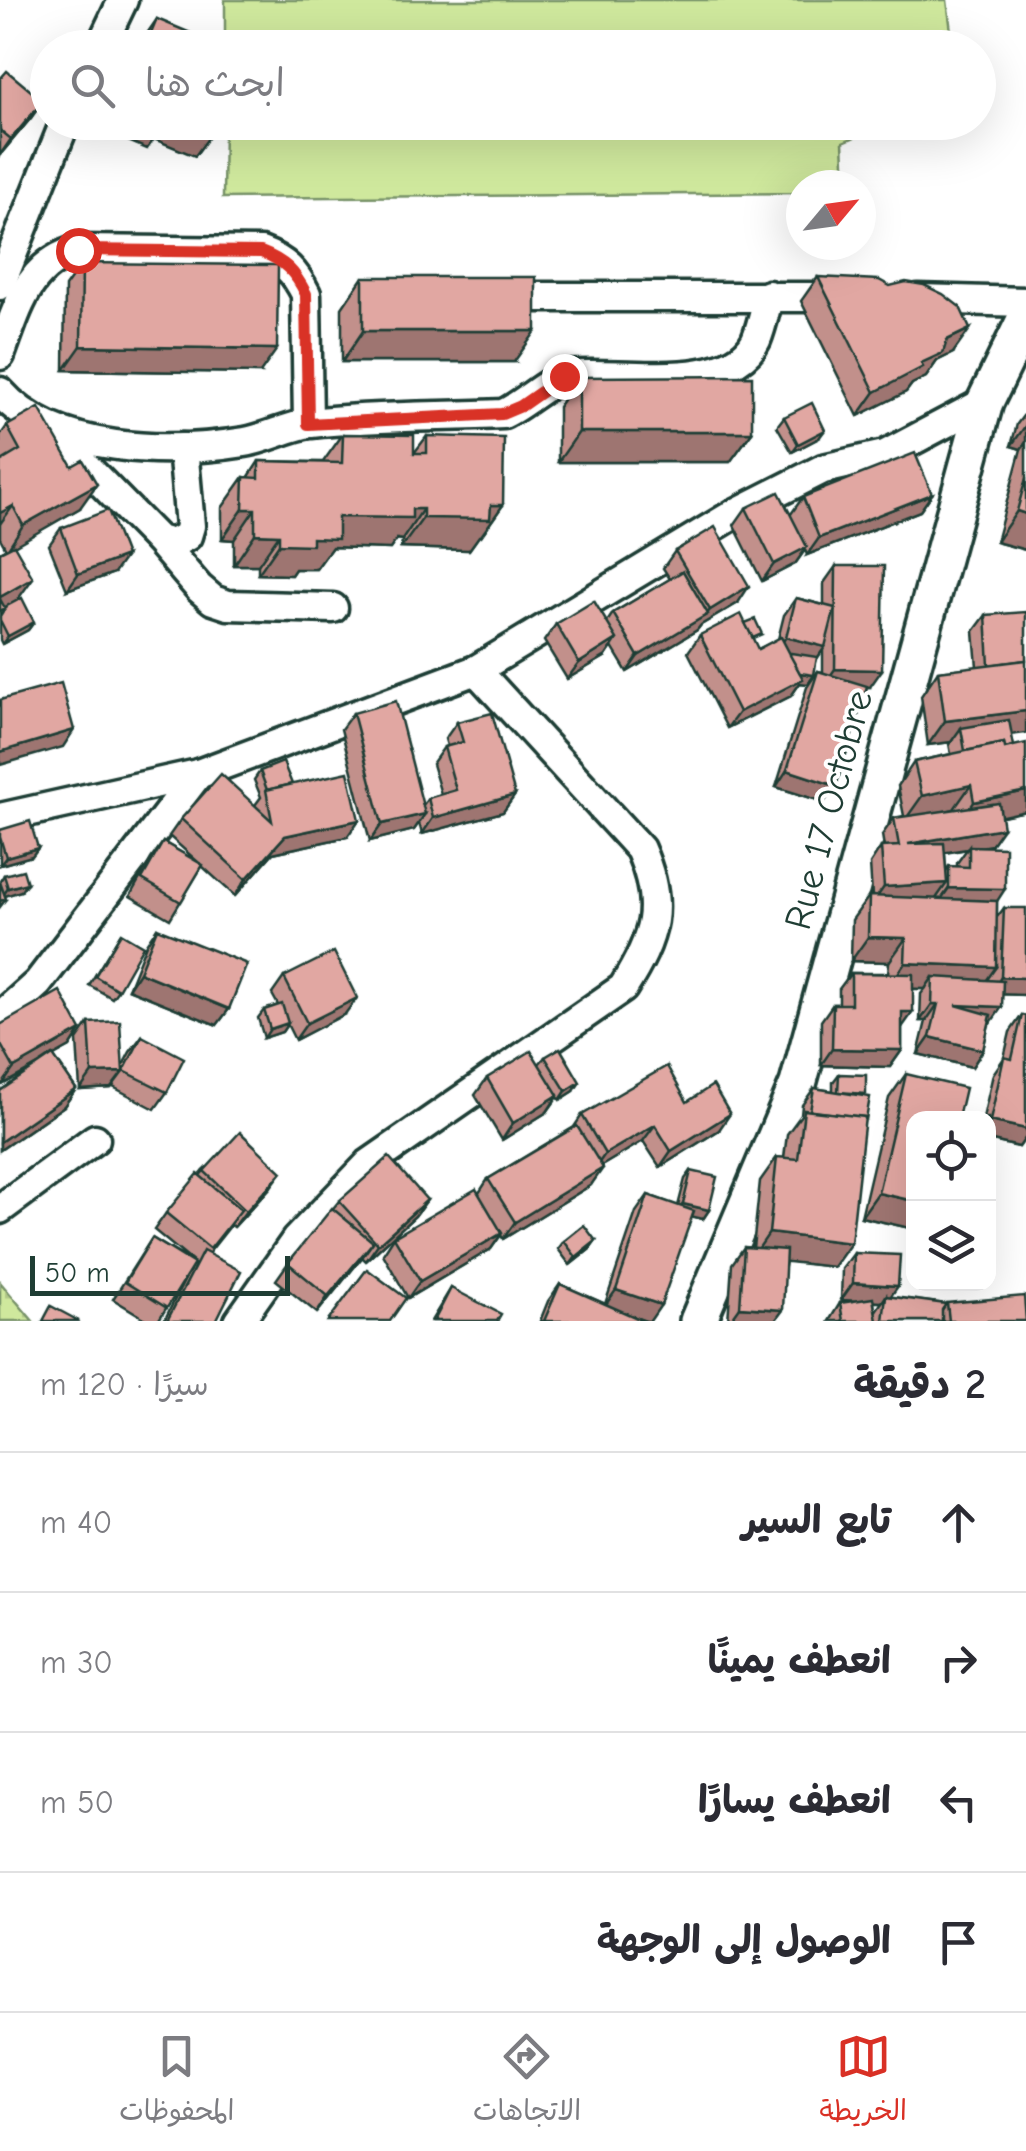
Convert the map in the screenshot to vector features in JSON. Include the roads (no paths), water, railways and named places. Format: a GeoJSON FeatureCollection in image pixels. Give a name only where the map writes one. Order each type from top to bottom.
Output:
{"type":"FeatureCollection","features":[{"type":"Feature","properties":{"kind":"street"},"geometry":{"type":"LineString","coordinates":[[109,30],[123,0]]}},
{"type":"Feature","properties":{"kind":"street"},"geometry":{"type":"LineString","coordinates":[[0,285],[58,140]]}},
{"type":"Feature","properties":{"kind":"street"},"geometry":{"type":"LineString","coordinates":[[0,355],[26,288],[40,269],[58,255],[78,250],[261,252],[282,260],[297,276],[306,294],[308,424]]}},
{"type":"Feature","properties":{"kind":"street"},"geometry":{"type":"LineString","coordinates":[[6,404],[88,442],[183,448],[248,442],[308,424],[502,414],[521,406],[564,376],[688,376],[728,365],[755,343],[769,295]]}},
{"type":"Feature","properties":{"kind":"street"},"geometry":{"type":"LineString","coordinates":[[470,296],[769,295],[1026,302]]}},
{"type":"Feature","properties":{"kind":"street","name":"Rue 17 Octobre"},"geometry":{"type":"LineString","coordinates":[[698,1321],[798,1084],[985,402],[1026,318]]}},
{"type":"Feature","properties":{"kind":"street"},"geometry":{"type":"LineString","coordinates":[[0,818],[198,774],[476,670],[736,513],[823,468],[885,455],[985,402]]}},
{"type":"Feature","properties":{"kind":"street"},"geometry":{"type":"LineString","coordinates":[[44,424],[213,600],[228,605],[333,608]]}},
{"type":"Feature","properties":{"kind":"street"},"geometry":{"type":"LineString","coordinates":[[158,540],[172,544],[187,536],[190,526],[183,448]]}},
{"type":"Feature","properties":{"kind":"street"},"geometry":{"type":"LineString","coordinates":[[240,1321],[296,1240],[369,1164],[623,988],[646,951],[654,915],[654,880],[640,848],[476,670]]}},
{"type":"Feature","properties":{"kind":"street"},"geometry":{"type":"LineString","coordinates":[[0,1017],[38,984],[198,774]]}},
{"type":"Feature","properties":{"kind":"street"},"geometry":{"type":"LineString","coordinates":[[845,910],[881,912]]}},
{"type":"Feature","properties":{"kind":"street"},"geometry":{"type":"LineString","coordinates":[[0,1209],[95,1138]]}}]}
